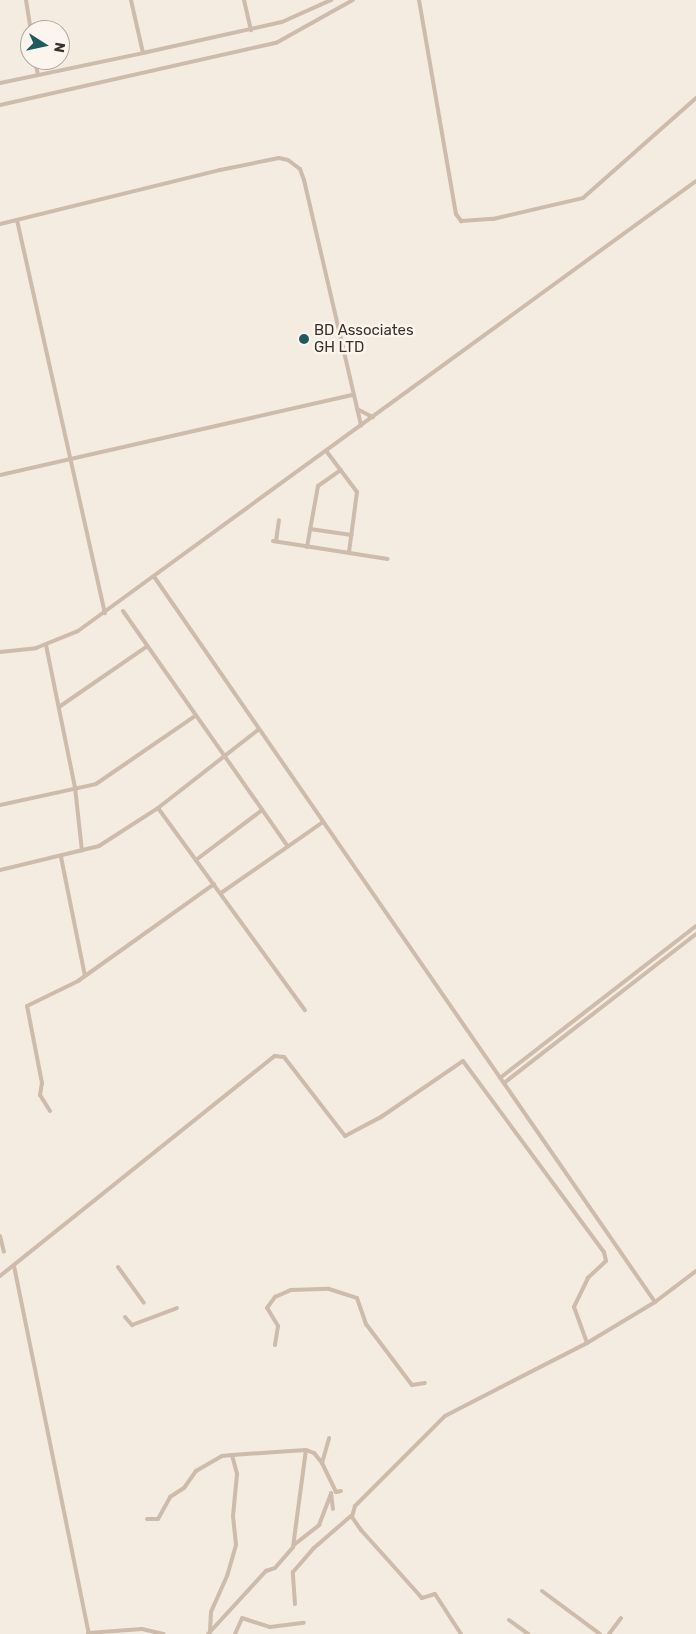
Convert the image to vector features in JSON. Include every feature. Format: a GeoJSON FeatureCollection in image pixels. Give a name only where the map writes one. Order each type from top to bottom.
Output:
{"type":"FeatureCollection","features":[{"type":"Feature","properties":{"kind":"street"},"geometry":{"type":"LineString","coordinates":[[26,0],[29,20]]}},
{"type":"Feature","properties":{"kind":"street"},"geometry":{"type":"LineString","coordinates":[[131,0],[143,53]]}},
{"type":"Feature","properties":{"kind":"street"},"geometry":{"type":"LineString","coordinates":[[244,0],[251,30]]}},
{"type":"Feature","properties":{"kind":"street"},"geometry":{"type":"LineString","coordinates":[[0,83],[251,30],[282,22],[331,0]]}},
{"type":"Feature","properties":{"kind":"street"},"geometry":{"type":"LineString","coordinates":[[0,105],[276,43],[352,0]]}},
{"type":"Feature","properties":{"kind":"street"},"geometry":{"type":"LineString","coordinates":[[420,0],[456,214],[461,222],[501,217],[583,198],[696,98]]}},
{"type":"Feature","properties":{"kind":"street"},"geometry":{"type":"LineString","coordinates":[[37,70],[38,75]]}},
{"type":"Feature","properties":{"kind":"street"},"geometry":{"type":"LineString","coordinates":[[0,224],[220,170],[279,158],[288,160],[300,169],[304,180],[352,395],[361,425]]}},
{"type":"Feature","properties":{"kind":"street"},"geometry":{"type":"LineString","coordinates":[[0,652],[46,645],[78,632],[155,578],[696,181]]}},
{"type":"Feature","properties":{"kind":"street"},"geometry":{"type":"LineString","coordinates":[[17,220],[105,613]]}},
{"type":"Feature","properties":{"kind":"street"},"geometry":{"type":"LineString","coordinates":[[0,475],[352,395]]}},
{"type":"Feature","properties":{"kind":"street"},"geometry":{"type":"LineString","coordinates":[[357,409],[373,417]]}},
{"type":"Feature","properties":{"kind":"street"},"geometry":{"type":"LineString","coordinates":[[327,452],[357,492],[350,552]]}},
{"type":"Feature","properties":{"kind":"street"},"geometry":{"type":"LineString","coordinates":[[307,547],[318,486],[341,470]]}},
{"type":"Feature","properties":{"kind":"street"},"geometry":{"type":"LineString","coordinates":[[279,520],[274,541],[388,559]]}},
{"type":"Feature","properties":{"kind":"street"},"geometry":{"type":"LineString","coordinates":[[310,529],[352,535]]}},
{"type":"Feature","properties":{"kind":"street"},"geometry":{"type":"LineString","coordinates":[[155,578],[655,1302]]}},
{"type":"Feature","properties":{"kind":"street"},"geometry":{"type":"LineString","coordinates":[[123,611],[146,647],[287,845]]}},
{"type":"Feature","properties":{"kind":"street"},"geometry":{"type":"LineString","coordinates":[[46,645],[75,788],[82,851]]}},
{"type":"Feature","properties":{"kind":"street"},"geometry":{"type":"LineString","coordinates":[[60,707],[146,647]]}},
{"type":"Feature","properties":{"kind":"street"},"geometry":{"type":"LineString","coordinates":[[0,805],[96,784],[115,773],[195,716]]}},
{"type":"Feature","properties":{"kind":"street"},"geometry":{"type":"LineString","coordinates":[[0,870],[61,857],[99,846],[158,808],[259,729]]}},
{"type":"Feature","properties":{"kind":"street"},"geometry":{"type":"LineString","coordinates":[[158,808],[305,1010]]}},
{"type":"Feature","properties":{"kind":"street"},"geometry":{"type":"LineString","coordinates":[[196,860],[262,810]]}},
{"type":"Feature","properties":{"kind":"street"},"geometry":{"type":"LineString","coordinates":[[221,893],[287,845],[323,822]]}},
{"type":"Feature","properties":{"kind":"street"},"geometry":{"type":"LineString","coordinates":[[61,857],[85,976]]}},
{"type":"Feature","properties":{"kind":"street"},"geometry":{"type":"LineString","coordinates":[[50,1111],[40,1095],[42,1083],[27,1006],[85,976],[214,884]]}},
{"type":"Feature","properties":{"kind":"street"},"geometry":{"type":"LineString","coordinates":[[500,1078],[696,926]]}},
{"type":"Feature","properties":{"kind":"street"},"geometry":{"type":"LineString","coordinates":[[504,1084],[696,934]]}},
{"type":"Feature","properties":{"kind":"street"},"geometry":{"type":"LineString","coordinates":[[0,1276],[275,1056],[284,1057],[345,1136],[381,1117],[463,1061],[606,1255],[606,1261],[588,1278],[574,1307],[587,1343]]}},
{"type":"Feature","properties":{"kind":"street"},"geometry":{"type":"LineString","coordinates":[[0,1236],[4,1252]]}},
{"type":"Feature","properties":{"kind":"street"},"geometry":{"type":"LineString","coordinates":[[14,1266],[88,1633],[148,1632],[162,1634]]}},
{"type":"Feature","properties":{"kind":"street"},"geometry":{"type":"LineString","coordinates":[[118,1267],[144,1303]]}},
{"type":"Feature","properties":{"kind":"street"},"geometry":{"type":"LineString","coordinates":[[295,1604],[293,1572],[314,1548],[352,1515],[355,1506],[375,1484],[445,1416],[587,1343],[655,1302],[696,1271]]}},
{"type":"Feature","properties":{"kind":"street"},"geometry":{"type":"LineString","coordinates":[[275,1345],[278,1326],[267,1308],[275,1297],[291,1290],[329,1289],[357,1298],[366,1324],[412,1385],[425,1383]]}},
{"type":"Feature","properties":{"kind":"street"},"geometry":{"type":"LineString","coordinates":[[125,1317],[132,1325],[177,1308]]}},
{"type":"Feature","properties":{"kind":"street"},"geometry":{"type":"LineString","coordinates":[[322,1463],[329,1438]]}},
{"type":"Feature","properties":{"kind":"street"},"geometry":{"type":"LineString","coordinates":[[295,1544],[306,1450]]}},
{"type":"Feature","properties":{"kind":"street"},"geometry":{"type":"LineString","coordinates":[[147,1519],[158,1519],[170,1497],[184,1488],[196,1472],[222,1456],[306,1450],[314,1453],[322,1463],[336,1492],[341,1491]]}},
{"type":"Feature","properties":{"kind":"street"},"geometry":{"type":"LineString","coordinates":[[209,1633],[211,1612],[227,1576],[236,1545],[233,1516],[237,1474],[232,1455]]}},
{"type":"Feature","properties":{"kind":"street"},"geometry":{"type":"LineString","coordinates":[[209,1633],[266,1571],[275,1568],[295,1544],[319,1525],[331,1493],[333,1509]]}},
{"type":"Feature","properties":{"kind":"street"},"geometry":{"type":"LineString","coordinates":[[352,1515],[361,1530],[422,1598],[435,1594],[461,1634]]}},
{"type":"Feature","properties":{"kind":"street"},"geometry":{"type":"LineString","coordinates":[[542,1591],[600,1634]]}},
{"type":"Feature","properties":{"kind":"street"},"geometry":{"type":"LineString","coordinates":[[235,1634],[242,1618],[270,1627],[304,1623]]}},
{"type":"Feature","properties":{"kind":"street"},"geometry":{"type":"LineString","coordinates":[[609,1634],[621,1618]]}},
{"type":"Feature","properties":{"kind":"street"},"geometry":{"type":"LineString","coordinates":[[509,1620],[528,1634]]}},
{"type":"Feature","properties":{"kind":"place","name":"BD Associates GH LTD"},"geometry":{"type":"Point","coordinates":[304,339]}}]}
